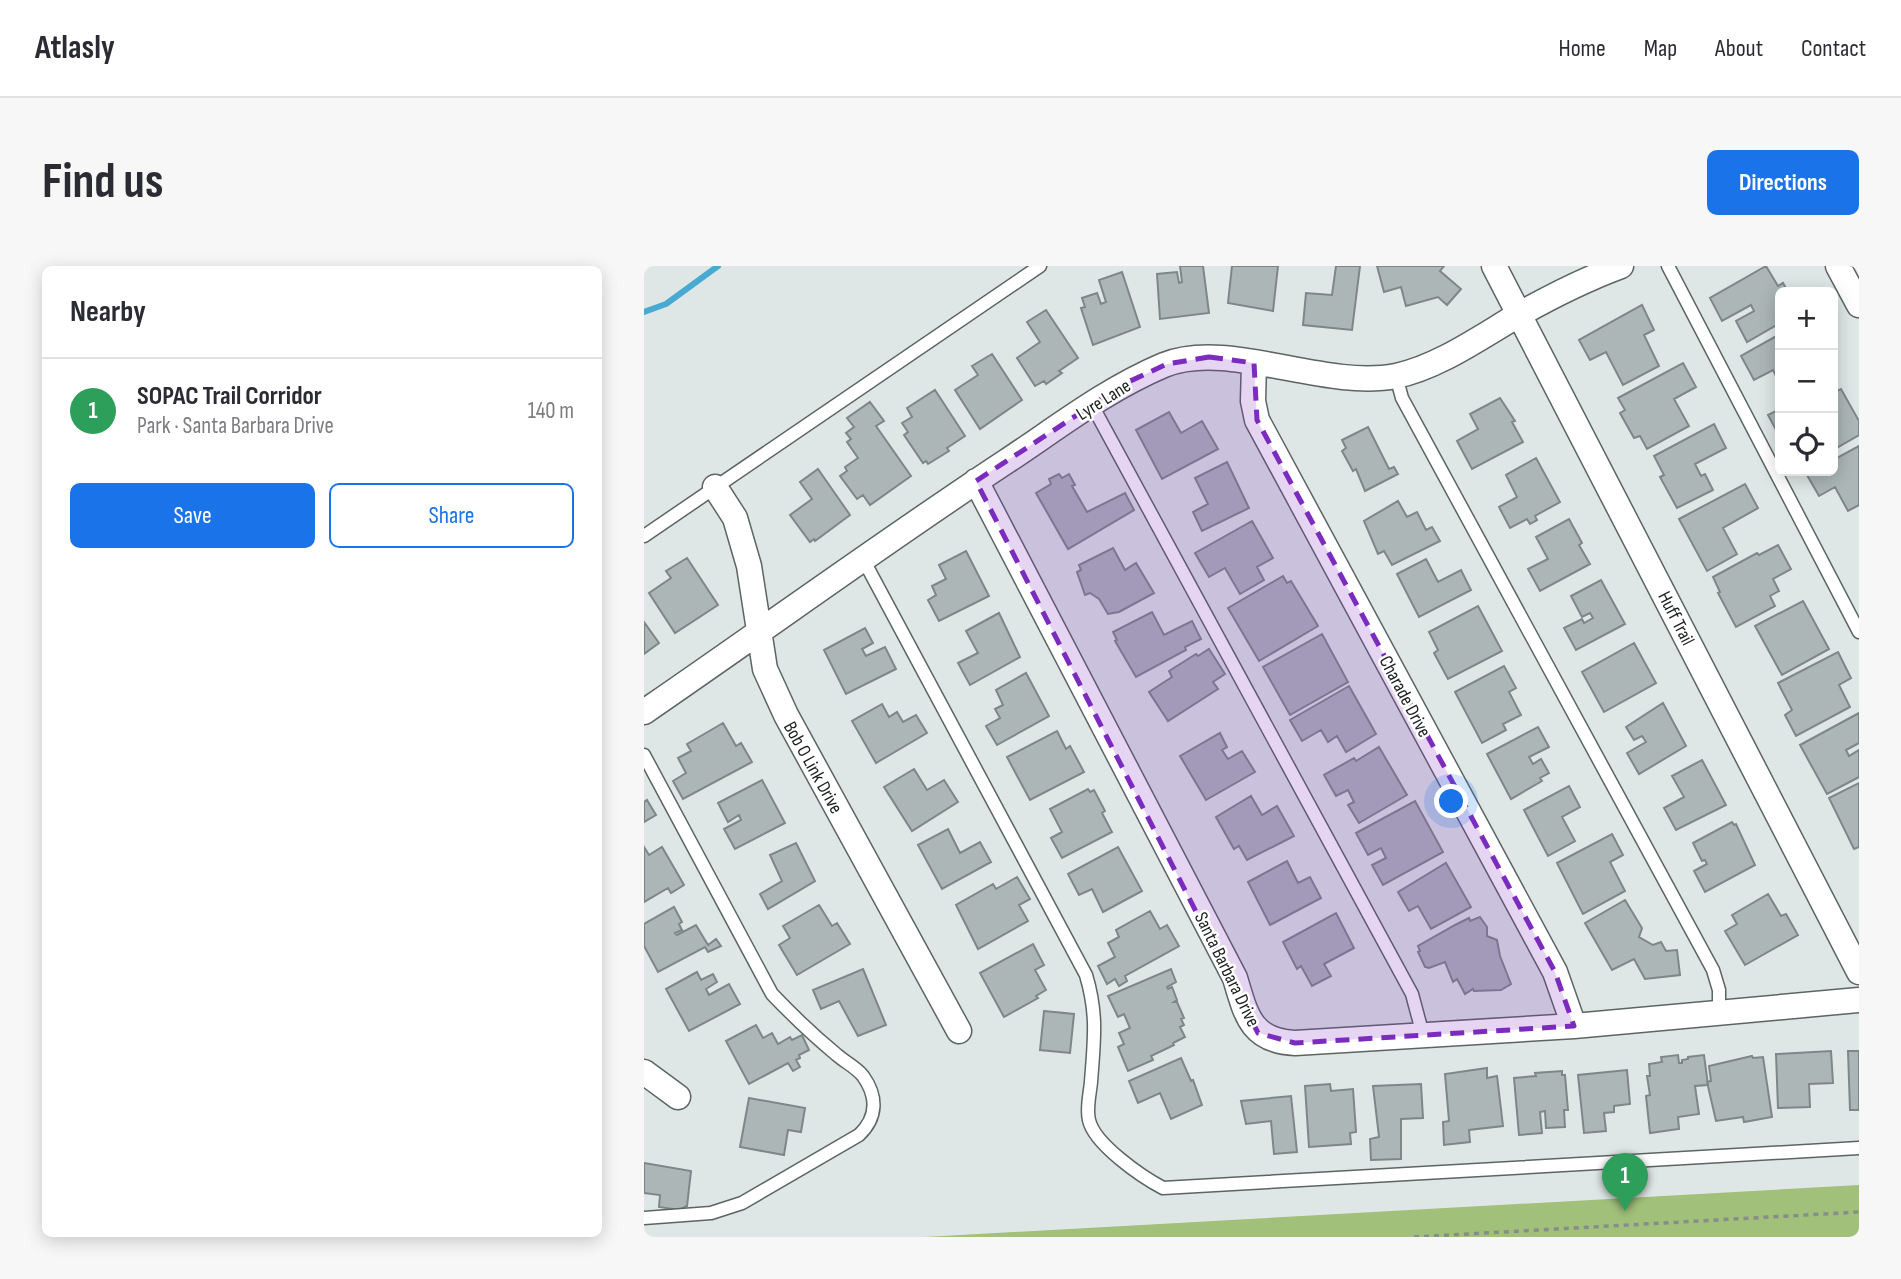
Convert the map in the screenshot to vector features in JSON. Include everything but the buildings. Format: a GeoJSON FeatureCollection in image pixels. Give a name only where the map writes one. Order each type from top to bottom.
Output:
{"type":"FeatureCollection","features":[{"type":"Feature","properties":{"kind":"street","name":"Huff Trail"},"geometry":{"type":"LineString","coordinates":[[1494,266],[1859,972]]}},
{"type":"Feature","properties":{"kind":"street","name":"Lyre Lane"},"geometry":{"type":"LineString","coordinates":[[644,712],[976,481],[1126,383],[1167,364],[1209,357],[1311,374],[1353,378],[1396,376],[1471,344],[1595,275],[1621,266]]}},
{"type":"Feature","properties":{"kind":"street"},"geometry":{"type":"LineString","coordinates":[[1838,266],[1859,305]]}},
{"type":"Feature","properties":{"kind":"street","name":"Charade Drive"},"geometry":{"type":"LineString","coordinates":[[1254,363],[1253,401],[1257,420],[1555,972],[1574,1026]]}},
{"type":"Feature","properties":{"kind":"street","name":"Santa Barbara Drive"},"geometry":{"type":"LineString","coordinates":[[976,481],[1236,978],[1247,1016],[1258,1033],[1282,1042],[1295,1043],[1574,1026],[1859,1000]]}},
{"type":"Feature","properties":{"kind":"street","name":"Bob O Link Drive"},"geometry":{"type":"LineString","coordinates":[[715,488],[735,518],[750,566],[765,669],[786,715],[959,1031]]}},
{"type":"Feature","properties":{"kind":"street"},"geometry":{"type":"LineString","coordinates":[[644,1072],[677,1097]]}},
{"type":"Feature","properties":{"kind":"lane"},"geometry":{"type":"LineString","coordinates":[[644,536],[1040,266]]}},
{"type":"Feature","properties":{"kind":"lane"},"geometry":{"type":"LineString","coordinates":[[1668,266],[1859,632]]}},
{"type":"Feature","properties":{"kind":"lane"},"geometry":{"type":"LineString","coordinates":[[1396,376],[1402,398],[1713,970],[1719,990],[1719,1013]]}},
{"type":"Feature","properties":{"kind":"lane"},"geometry":{"type":"LineString","coordinates":[[1092,405],[1412,994],[1423,1035]]}},
{"type":"Feature","properties":{"kind":"lane"},"geometry":{"type":"LineString","coordinates":[[863,559],[1086,975],[1096,1022],[1088,1120],[1097,1136],[1138,1175],[1163,1188],[1859,1148]]}},
{"type":"Feature","properties":{"kind":"lane"},"geometry":{"type":"LineString","coordinates":[[644,755],[772,994],[793,1017],[862,1075],[872,1097],[874,1112],[870,1125],[859,1135],[742,1203],[710,1213],[644,1218]]}},
{"type":"Feature","properties":{"kind":"path"},"geometry":{"type":"LineString","coordinates":[[1414,1237],[1859,1212]]}},
{"type":"Feature","properties":{"kind":"highlighted area"},"geometry":{"type":"Polygon","coordinates":[[[1209,357],[1254,363],[1257,420],[1555,972],[1574,1026],[1295,1043],[1258,1033],[976,481],[1126,383],[1167,364],[1209,357]]]}},
{"type":"Feature","properties":{"kind":"green space"},"geometry":{"type":"Polygon","coordinates":[[[1859,1185],[1859,1237],[925,1237],[1859,1185]]]}},
{"type":"Feature","properties":{"kind":"waterway"},"geometry":{"type":"LineString","coordinates":[[644,312],[666,304],[718,266]]}},
{"type":"Feature","properties":{"kind":"place","name":"SOPAC Trail Corridor"},"geometry":{"type":"Point","coordinates":[1625,1211]}}]}
